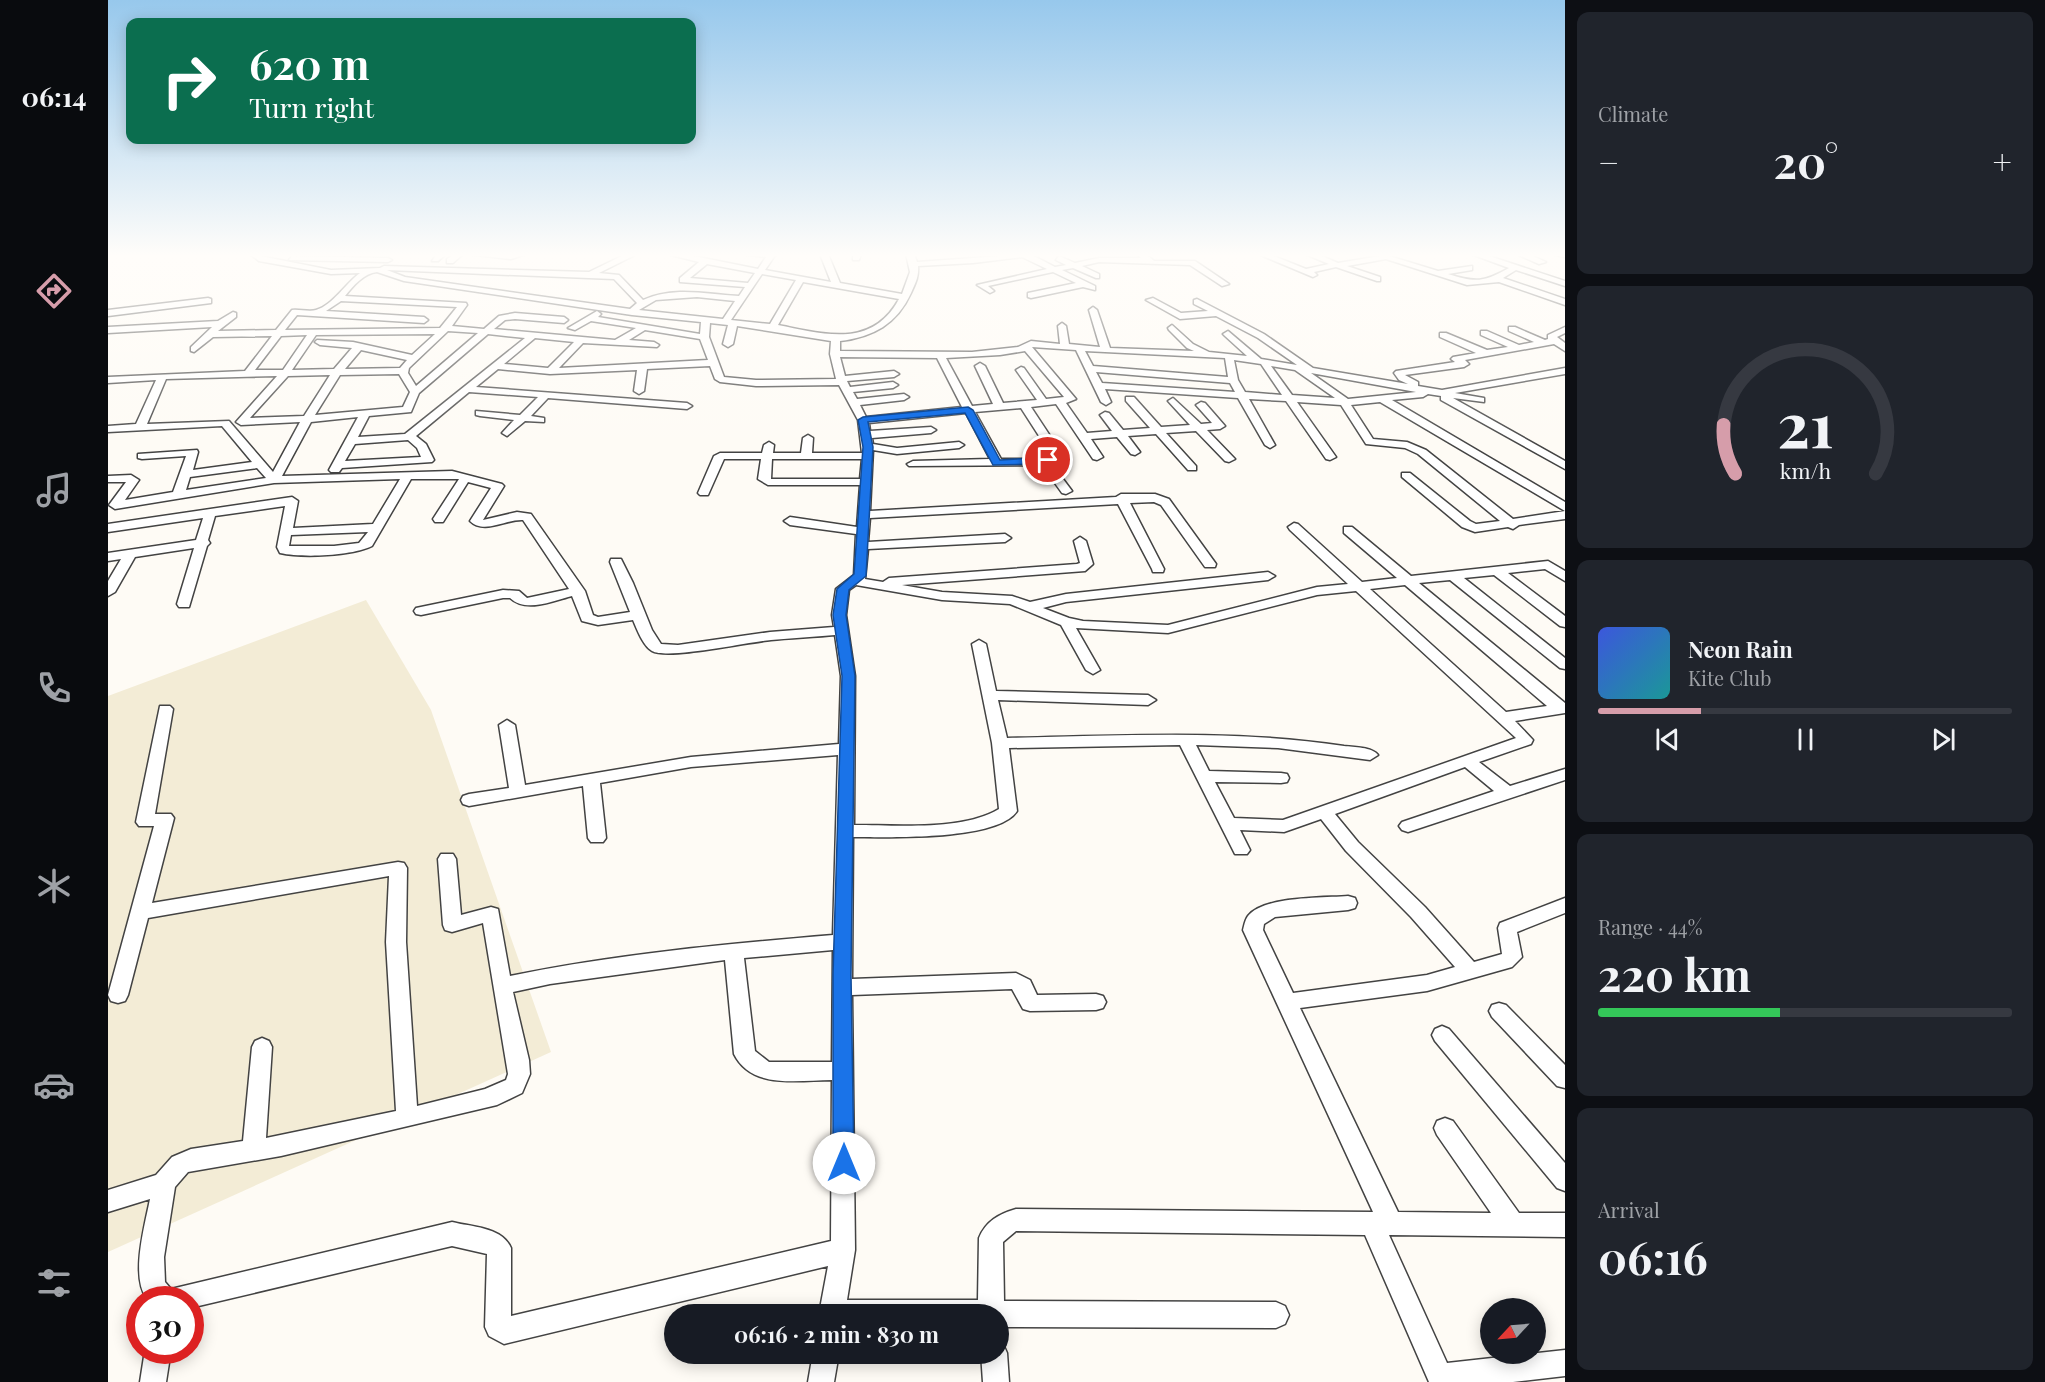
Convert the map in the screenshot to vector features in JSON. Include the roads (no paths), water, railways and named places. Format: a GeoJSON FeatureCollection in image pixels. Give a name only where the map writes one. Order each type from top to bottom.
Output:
{"type":"FeatureCollection","features":[{"type":"Feature","properties":{"kind":"street"},"geometry":{"type":"LineString","coordinates":[[194,349],[228,318]]}},
{"type":"Feature","properties":{"kind":"street"},"geometry":{"type":"LineString","coordinates":[[248,373],[290,318]]}},
{"type":"Feature","properties":{"kind":"street"},"geometry":{"type":"LineString","coordinates":[[386,318],[424,321]]}},
{"type":"Feature","properties":{"kind":"street"},"geometry":{"type":"LineString","coordinates":[[403,371],[411,358],[445,329],[453,318]]}},
{"type":"Feature","properties":{"kind":"street"},"geometry":{"type":"LineString","coordinates":[[314,333],[286,372],[241,422],[404,412],[415,392],[501,318]]}},
{"type":"Feature","properties":{"kind":"street"},"geometry":{"type":"LineString","coordinates":[[544,318],[564,320]]}},
{"type":"Feature","properties":{"kind":"street"},"geometry":{"type":"LineString","coordinates":[[572,328],[589,318]]}},
{"type":"Feature","properties":{"kind":"street"},"geometry":{"type":"LineString","coordinates":[[593,318],[704,337]]}},
{"type":"Feature","properties":{"kind":"street"},"geometry":{"type":"LineString","coordinates":[[685,318],[773,327],[836,347],[986,355],[1028,348],[1031,344],[1228,356],[1480,400]]}},
{"type":"Feature","properties":{"kind":"street"},"geometry":{"type":"LineString","coordinates":[[728,344],[731,318]]}},
{"type":"Feature","properties":{"kind":"street"},"geometry":{"type":"LineString","coordinates":[[773,327],[778,318]]}},
{"type":"Feature","properties":{"kind":"street"},"geometry":{"type":"LineString","coordinates":[[836,347],[883,326],[891,318]]}},
{"type":"Feature","properties":{"kind":"street"},"geometry":{"type":"LineString","coordinates":[[1097,318],[1106,350]]}},
{"type":"Feature","properties":{"kind":"street"},"geometry":{"type":"LineString","coordinates":[[1230,318],[1274,343],[1310,370]]}},
{"type":"Feature","properties":{"kind":"street"},"geometry":{"type":"LineString","coordinates":[[706,321],[704,337],[715,363],[717,375],[726,382],[845,388],[904,397]]}},
{"type":"Feature","properties":{"kind":"street"},"geometry":{"type":"LineString","coordinates":[[601,330],[614,322]]}},
{"type":"Feature","properties":{"kind":"street"},"geometry":{"type":"LineString","coordinates":[[108,330],[220,324]]}},
{"type":"Feature","properties":{"kind":"street"},"geometry":{"type":"LineString","coordinates":[[1062,326],[1065,347]]}},
{"type":"Feature","properties":{"kind":"street"},"geometry":{"type":"LineString","coordinates":[[620,342],[644,327]]}},
{"type":"Feature","properties":{"kind":"street"},"geometry":{"type":"LineString","coordinates":[[1172,328],[1190,346],[1208,354]]}},
{"type":"Feature","properties":{"kind":"street"},"geometry":{"type":"LineString","coordinates":[[211,334],[445,329],[654,345]]}},
{"type":"Feature","properties":{"kind":"street"},"geometry":{"type":"LineString","coordinates":[[1512,329],[1565,348]]}},
{"type":"Feature","properties":{"kind":"street"},"geometry":{"type":"LineString","coordinates":[[1549,342],[1554,334],[1565,330]]}},
{"type":"Feature","properties":{"kind":"street"},"geometry":{"type":"LineString","coordinates":[[274,480],[308,419],[356,346],[362,332]]}},
{"type":"Feature","properties":{"kind":"street"},"geometry":{"type":"LineString","coordinates":[[1484,333],[1516,348]]}},
{"type":"Feature","properties":{"kind":"street"},"geometry":{"type":"LineString","coordinates":[[1228,334],[1260,360],[1330,457]]}},
{"type":"Feature","properties":{"kind":"street"},"geometry":{"type":"LineString","coordinates":[[411,437],[534,335]]}},
{"type":"Feature","properties":{"kind":"street"},"geometry":{"type":"LineString","coordinates":[[1443,335],[1485,353]]}},
{"type":"Feature","properties":{"kind":"street"},"geometry":{"type":"LineString","coordinates":[[550,371],[582,339]]}},
{"type":"Feature","properties":{"kind":"street"},"geometry":{"type":"LineString","coordinates":[[1549,342],[1456,358],[1464,364],[1399,373],[1402,378],[1435,393],[1565,466]]}},
{"type":"Feature","properties":{"kind":"street"},"geometry":{"type":"LineString","coordinates":[[307,343],[356,346],[411,358]]}},
{"type":"Feature","properties":{"kind":"street"},"geometry":{"type":"LineString","coordinates":[[836,347],[845,388],[866,439],[860,576],[864,582],[942,596],[1004,599],[1032,606],[1066,622],[1083,625],[1168,629],[1317,591],[1565,563]]}},
{"type":"Feature","properties":{"kind":"street"},"geometry":{"type":"LineString","coordinates":[[704,493],[720,456],[768,450],[806,456],[968,410],[1071,399],[1028,348]]}},
{"type":"Feature","properties":{"kind":"street"},"geometry":{"type":"LineString","coordinates":[[1079,348],[1106,402]]}},
{"type":"Feature","properties":{"kind":"street"},"geometry":{"type":"LineString","coordinates":[[939,353],[997,463]]}},
{"type":"Feature","properties":{"kind":"street"},"geometry":{"type":"LineString","coordinates":[[1228,356],[1233,380],[1270,445]]}},
{"type":"Feature","properties":{"kind":"street"},"geometry":{"type":"LineString","coordinates":[[499,366],[550,371],[715,363]]}},
{"type":"Feature","properties":{"kind":"street"},"geometry":{"type":"LineString","coordinates":[[980,366],[999,406]]}},
{"type":"Feature","properties":{"kind":"street"},"geometry":{"type":"LineString","coordinates":[[639,391],[642,367]]}},
{"type":"Feature","properties":{"kind":"street"},"geometry":{"type":"LineString","coordinates":[[1295,367],[1339,395],[1370,442],[1403,444],[1418,449],[1513,525]]}},
{"type":"Feature","properties":{"kind":"street"},"geometry":{"type":"LineString","coordinates":[[1089,369],[1233,380]]}},
{"type":"Feature","properties":{"kind":"street"},"geometry":{"type":"LineString","coordinates":[[1021,370],[1043,402]]}},
{"type":"Feature","properties":{"kind":"street"},"geometry":{"type":"LineString","coordinates":[[403,371],[415,392]]}},
{"type":"Feature","properties":{"kind":"street"},"geometry":{"type":"LineString","coordinates":[[108,380],[248,373],[403,371]]}},
{"type":"Feature","properties":{"kind":"street"},"geometry":{"type":"LineString","coordinates":[[1097,386],[1344,402],[1384,400],[1435,393],[1565,371]]}},
{"type":"Feature","properties":{"kind":"street"},"geometry":{"type":"LineString","coordinates":[[1553,372],[1565,378]]}},
{"type":"Feature","properties":{"kind":"street"},"geometry":{"type":"LineString","coordinates":[[845,388],[894,374]]}},
{"type":"Feature","properties":{"kind":"street"},"geometry":{"type":"LineString","coordinates":[[140,428],[162,377]]}},
{"type":"Feature","properties":{"kind":"street"},"geometry":{"type":"LineString","coordinates":[[1525,377],[1546,387]]}},
{"type":"Feature","properties":{"kind":"street"},"geometry":{"type":"LineString","coordinates":[[1487,384],[1503,392]]}},
{"type":"Feature","properties":{"kind":"street"},"geometry":{"type":"LineString","coordinates":[[845,388],[893,385]]}},
{"type":"Feature","properties":{"kind":"street"},"geometry":{"type":"LineString","coordinates":[[468,389],[687,406]]}},
{"type":"Feature","properties":{"kind":"street"},"geometry":{"type":"LineString","coordinates":[[507,433],[546,396]]}},
{"type":"Feature","properties":{"kind":"street"},"geometry":{"type":"LineString","coordinates":[[1130,399],[1192,468]]}},
{"type":"Feature","properties":{"kind":"street"},"geometry":{"type":"LineString","coordinates":[[1384,400],[1563,515]]}},
{"type":"Feature","properties":{"kind":"street"},"geometry":{"type":"LineString","coordinates":[[1059,401],[1097,457]]}},
{"type":"Feature","properties":{"kind":"street"},"geometry":{"type":"LineString","coordinates":[[1173,401],[1229,459]]}},
{"type":"Feature","properties":{"kind":"street"},"geometry":{"type":"LineString","coordinates":[[913,464],[1045,462],[1056,454],[1024,404]]}},
{"type":"Feature","properties":{"kind":"street"},"geometry":{"type":"LineString","coordinates":[[1084,436],[1220,426],[1201,405]]}},
{"type":"Feature","properties":{"kind":"street"},"geometry":{"type":"LineString","coordinates":[[480,413],[540,420]]}},
{"type":"Feature","properties":{"kind":"street"},"geometry":{"type":"LineString","coordinates":[[1105,414],[1135,452]]}},
{"type":"Feature","properties":{"kind":"street"},"geometry":{"type":"LineString","coordinates":[[331,478],[365,415]]}},
{"type":"Feature","properties":{"kind":"street"},"geometry":{"type":"LineString","coordinates":[[108,429],[225,423],[274,480]]}},
{"type":"Feature","properties":{"kind":"street"},"geometry":{"type":"LineString","coordinates":[[866,439],[931,430]]}},
{"type":"Feature","properties":{"kind":"street"},"geometry":{"type":"LineString","coordinates":[[338,465],[428,460],[422,446],[411,437],[351,441]]}},
{"type":"Feature","properties":{"kind":"street"},"geometry":{"type":"LineString","coordinates":[[806,456],[808,438]]}},
{"type":"Feature","properties":{"kind":"street"},"geometry":{"type":"LineString","coordinates":[[866,439],[897,451],[959,445]]}},
{"type":"Feature","properties":{"kind":"street"},"geometry":{"type":"LineString","coordinates":[[768,450],[764,479],[768,482],[864,482]]}},
{"type":"Feature","properties":{"kind":"street"},"geometry":{"type":"LineString","coordinates":[[142,456],[192,451],[178,496]]}},
{"type":"Feature","properties":{"kind":"street"},"geometry":{"type":"LineString","coordinates":[[1045,462],[1066,491]]}},
{"type":"Feature","properties":{"kind":"street"},"geometry":{"type":"LineString","coordinates":[[185,474],[260,464]]}},
{"type":"Feature","properties":{"kind":"street"},"geometry":{"type":"LineString","coordinates":[[111,506],[274,480],[452,474],[498,486],[476,518],[477,523],[517,516],[527,517],[578,591],[587,618],[598,621],[640,615]]}},
{"type":"Feature","properties":{"kind":"street"},"geometry":{"type":"LineString","coordinates":[[108,528],[292,501],[283,547],[289,552],[362,546],[368,543],[408,475]]}},
{"type":"Feature","properties":{"kind":"street"},"geometry":{"type":"LineString","coordinates":[[1406,475],[1470,526],[1480,529],[1563,515]]}},
{"type":"Feature","properties":{"kind":"street"},"geometry":{"type":"LineString","coordinates":[[108,479],[131,478],[133,480],[111,506]]}},
{"type":"Feature","properties":{"kind":"street"},"geometry":{"type":"LineString","coordinates":[[439,519],[465,478]]}},
{"type":"Feature","properties":{"kind":"street"},"geometry":{"type":"LineString","coordinates":[[861,531],[1121,498],[1148,497],[1165,502],[1210,564]]}},
{"type":"Feature","properties":{"kind":"street"},"geometry":{"type":"LineString","coordinates":[[1121,498],[1158,569]]}},
{"type":"Feature","properties":{"kind":"street"},"geometry":{"type":"LineString","coordinates":[[184,604],[204,543],[210,513]]}},
{"type":"Feature","properties":{"kind":"street"},"geometry":{"type":"LineString","coordinates":[[790,521],[861,531],[1005,538]]}},
{"type":"Feature","properties":{"kind":"street"},"geometry":{"type":"LineString","coordinates":[[1228,824],[1284,826],[1525,741],[1523,736],[1294,526]]}},
{"type":"Feature","properties":{"kind":"street"},"geometry":{"type":"LineString","coordinates":[[286,532],[375,528]]}},
{"type":"Feature","properties":{"kind":"street"},"geometry":{"type":"LineString","coordinates":[[1347,530],[1563,709]]}},
{"type":"Feature","properties":{"kind":"street"},"geometry":{"type":"LineString","coordinates":[[834,1304],[843,1250],[842,987],[848,676],[839,615],[843,589],[864,582],[1080,568],[1087,564],[1080,541]]}},
{"type":"Feature","properties":{"kind":"street"},"geometry":{"type":"LineString","coordinates":[[108,557],[129,556],[204,543]]}},
{"type":"Feature","properties":{"kind":"street"},"geometry":{"type":"LineString","coordinates":[[108,592],[129,556]]}},
{"type":"Feature","properties":{"kind":"street"},"geometry":{"type":"LineString","coordinates":[[616,562],[627,578],[647,637],[657,648],[667,650],[770,636],[843,630]]}},
{"type":"Feature","properties":{"kind":"street"},"geometry":{"type":"LineString","coordinates":[[1548,565],[1565,577]]}},
{"type":"Feature","properties":{"kind":"street"},"geometry":{"type":"LineString","coordinates":[[1497,571],[1565,622]]}},
{"type":"Feature","properties":{"kind":"street"},"geometry":{"type":"LineString","coordinates":[[1032,606],[1066,597],[1268,576]]}},
{"type":"Feature","properties":{"kind":"street"},"geometry":{"type":"LineString","coordinates":[[1453,576],[1565,665]]}},
{"type":"Feature","properties":{"kind":"street"},"geometry":{"type":"LineString","coordinates":[[421,611],[503,594],[514,594],[524,602],[578,591]]}},
{"type":"Feature","properties":{"kind":"street"},"geometry":{"type":"LineString","coordinates":[[1066,622],[1093,670]]}},
{"type":"Feature","properties":{"kind":"street"},"geometry":{"type":"LineString","coordinates":[[846,831],[932,829],[971,825],[1002,817],[1008,811],[1000,742],[992,696],[979,644]]}},
{"type":"Feature","properties":{"kind":"street"},"geometry":{"type":"LineString","coordinates":[[992,696],[1148,700]]}},
{"type":"Feature","properties":{"kind":"street"},"geometry":{"type":"LineString","coordinates":[[118,995],[165,818],[145,822],[165,709]]}},
{"type":"Feature","properties":{"kind":"street"},"geometry":{"type":"LineString","coordinates":[[1501,718],[1563,709]]}},
{"type":"Feature","properties":{"kind":"street"},"geometry":{"type":"LineString","coordinates":[[507,724],[518,791]]}},
{"type":"Feature","properties":{"kind":"street"},"geometry":{"type":"LineString","coordinates":[[1185,741],[1241,850]]}},
{"type":"Feature","properties":{"kind":"street"},"geometry":{"type":"LineString","coordinates":[[1000,742],[1292,743],[1370,755]]}},
{"type":"Feature","properties":{"kind":"street"},"geometry":{"type":"LineString","coordinates":[[470,800],[716,759],[846,749]]}},
{"type":"Feature","properties":{"kind":"street"},"geometry":{"type":"LineString","coordinates":[[1468,761],[1507,793]]}},
{"type":"Feature","properties":{"kind":"street"},"geometry":{"type":"LineString","coordinates":[[1408,826],[1565,774]]}},
{"type":"Feature","properties":{"kind":"street"},"geometry":{"type":"LineString","coordinates":[[1203,776],[1281,778]]}},
{"type":"Feature","properties":{"kind":"street"},"geometry":{"type":"LineString","coordinates":[[591,779],[597,838]]}},
{"type":"Feature","properties":{"kind":"street"},"geometry":{"type":"LineString","coordinates":[[1325,810],[1336,830],[1418,912],[1470,971]]}},
{"type":"Feature","properties":{"kind":"street"},"geometry":{"type":"LineString","coordinates":[[153,1286],[152,1257],[164,1183],[180,1164],[489,1098],[514,1086],[519,1074],[518,1060],[502,986],[491,914],[452,925],[447,859]]}},
{"type":"Feature","properties":{"kind":"street"},"geometry":{"type":"LineString","coordinates":[[140,912],[398,868],[396,942],[407,1117]]}},
{"type":"Feature","properties":{"kind":"street"},"geometry":{"type":"LineString","coordinates":[[1348,903],[1271,910],[1255,920],[1253,930],[1381,1224],[1441,1379],[1565,1363]]}},
{"type":"Feature","properties":{"kind":"street"},"geometry":{"type":"LineString","coordinates":[[1286,1002],[1427,983],[1505,962],[1512,957],[1506,928],[1565,905]]}},
{"type":"Feature","properties":{"kind":"street"},"geometry":{"type":"LineString","coordinates":[[502,986],[550,976],[734,951],[843,942]]}},
{"type":"Feature","properties":{"kind":"street"},"geometry":{"type":"LineString","coordinates":[[734,951],[745,1054],[750,1061],[759,1068],[770,1071],[843,1071]]}},
{"type":"Feature","properties":{"kind":"street"},"geometry":{"type":"LineString","coordinates":[[842,987],[1016,981],[1023,986],[1030,1003],[1096,1002]]}},
{"type":"Feature","properties":{"kind":"street"},"geometry":{"type":"LineString","coordinates":[[1499,1011],[1565,1079]]}},
{"type":"Feature","properties":{"kind":"street"},"geometry":{"type":"LineString","coordinates":[[1442,1035],[1565,1180]]}},
{"type":"Feature","properties":{"kind":"street"},"geometry":{"type":"LineString","coordinates":[[254,1150],[262,1047]]}},
{"type":"Feature","properties":{"kind":"street"},"geometry":{"type":"LineString","coordinates":[[1445,1128],[1512,1224]]}},
{"type":"Feature","properties":{"kind":"street"},"geometry":{"type":"LineString","coordinates":[[108,1201],[164,1183]]}},
{"type":"Feature","properties":{"kind":"street"},"geometry":{"type":"LineString","coordinates":[[991,1304],[991,1238],[1004,1224],[1016,1220],[1565,1225]]}},
{"type":"Feature","properties":{"kind":"street"},"geometry":{"type":"LineString","coordinates":[[204,1293],[452,1234],[492,1243],[499,1248],[498,1327],[504,1331],[843,1250]]}},
{"type":"Feature","properties":{"kind":"street"},"geometry":{"type":"LineString","coordinates":[[1009,1314],[1276,1315]]}},
{"type":"Feature","properties":{"kind":"street"},"geometry":{"type":"LineString","coordinates":[[153,1382],[156,1364]]}},
{"type":"Feature","properties":{"kind":"street"},"geometry":{"type":"LineString","coordinates":[[821,1382],[824,1364]]}},
{"type":"Feature","properties":{"kind":"street"},"geometry":{"type":"LineString","coordinates":[[995,1364],[996,1382]]}}]}
